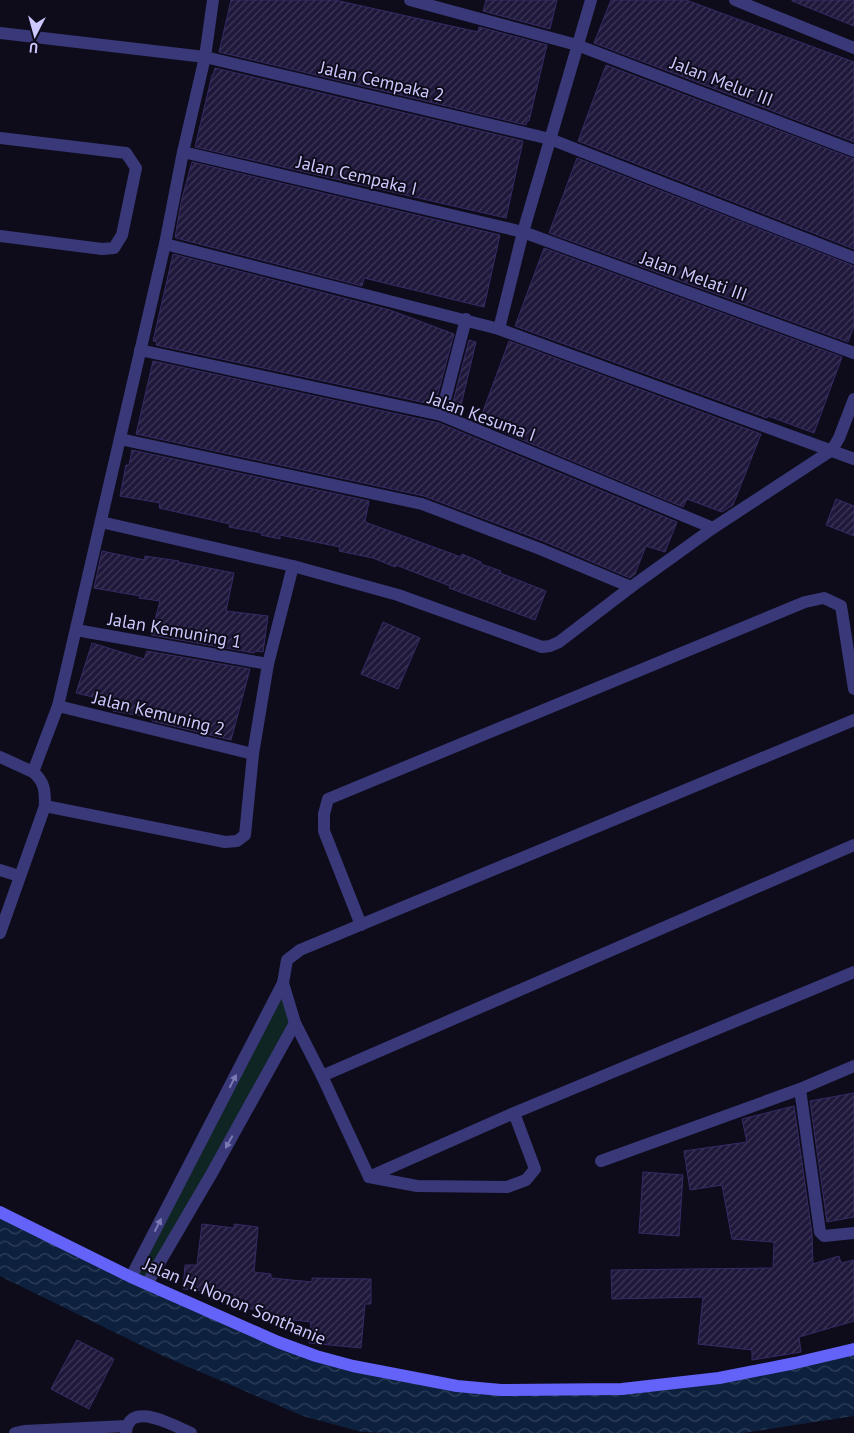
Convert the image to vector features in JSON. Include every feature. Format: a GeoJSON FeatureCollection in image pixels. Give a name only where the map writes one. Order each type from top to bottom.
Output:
{"type":"FeatureCollection","features":[{"type":"Feature","properties":{"kind":"street"},"geometry":{"type":"LineString","coordinates":[[33,772],[58,706],[165,244],[183,152],[205,57],[209,0]]}},
{"type":"Feature","properties":{"kind":"street","name":"Jalan Melur III"},"geometry":{"type":"LineString","coordinates":[[410,0],[577,45],[854,151]]}},
{"type":"Feature","properties":{"kind":"street"},"geometry":{"type":"LineString","coordinates":[[499,329],[522,232],[591,0]]}},
{"type":"Feature","properties":{"kind":"street"},"geometry":{"type":"LineString","coordinates":[[735,0],[854,48]]}},
{"type":"Feature","properties":{"kind":"street","name":"Jalan Cempaka 2"},"geometry":{"type":"LineString","coordinates":[[0,32],[205,57],[550,139],[854,258]]}},
{"type":"Feature","properties":{"kind":"street"},"geometry":{"type":"LineString","coordinates":[[0,138],[126,153],[136,168],[122,236],[114,248],[102,249],[0,236]]}},
{"type":"Feature","properties":{"kind":"street","name":"Jalan Cempaka I"},"geometry":{"type":"LineString","coordinates":[[183,152],[522,232]]}},
{"type":"Feature","properties":{"kind":"street","name":"Jalan Melati III"},"geometry":{"type":"LineString","coordinates":[[522,232],[854,353]]}},
{"type":"Feature","properties":{"kind":"street"},"geometry":{"type":"LineString","coordinates":[[165,244],[466,319],[499,329],[854,459]]}},
{"type":"Feature","properties":{"kind":"street"},"geometry":{"type":"LineString","coordinates":[[441,415],[466,319]]}},
{"type":"Feature","properties":{"kind":"street","name":"Jalan Kesuma I"},"geometry":{"type":"LineString","coordinates":[[140,350],[441,415],[713,528]]}},
{"type":"Feature","properties":{"kind":"street"},"geometry":{"type":"LineString","coordinates":[[101,522],[293,566],[398,595],[542,647],[550,646],[559,642],[713,528],[832,450],[839,438],[854,399]]}},
{"type":"Feature","properties":{"kind":"street"},"geometry":{"type":"LineString","coordinates":[[120,439],[422,504],[540,549],[631,587]]}},
{"type":"Feature","properties":{"kind":"street"},"geometry":{"type":"LineString","coordinates":[[45,806],[225,842],[237,841],[245,835],[253,754],[268,664],[293,566]]}},
{"type":"Feature","properties":{"kind":"street"},"geometry":{"type":"LineString","coordinates":[[361,925],[324,831],[324,814],[328,799],[805,602],[824,598],[841,606],[854,689]]}},
{"type":"Feature","properties":{"kind":"street","name":"Jalan Kemuning 1"},"geometry":{"type":"LineString","coordinates":[[76,630],[268,664]]}},
{"type":"Feature","properties":{"kind":"street","name":"Jalan Kemuning 2"},"geometry":{"type":"LineString","coordinates":[[58,706],[253,754]]}},
{"type":"Feature","properties":{"kind":"street"},"geometry":{"type":"LineString","coordinates":[[131,1277],[283,983],[287,960],[300,950],[854,720]]}},
{"type":"Feature","properties":{"kind":"street"},"geometry":{"type":"LineString","coordinates":[[0,757],[33,772],[40,778],[45,787],[45,806],[0,933]]}},
{"type":"Feature","properties":{"kind":"street"},"geometry":{"type":"LineString","coordinates":[[322,1076],[854,845]]}},
{"type":"Feature","properties":{"kind":"street"},"geometry":{"type":"LineString","coordinates":[[0,870],[19,876]]}},
{"type":"Feature","properties":{"kind":"street"},"geometry":{"type":"LineString","coordinates":[[369,1177],[514,1113],[854,972]]}},
{"type":"Feature","properties":{"kind":"street"},"geometry":{"type":"LineString","coordinates":[[283,983],[294,1022],[322,1076],[369,1177]]}},
{"type":"Feature","properties":{"kind":"street"},"geometry":{"type":"LineString","coordinates":[[148,1284],[212,1173],[294,1022]]}},
{"type":"Feature","properties":{"kind":"street"},"geometry":{"type":"LineString","coordinates":[[601,1161],[800,1089],[854,1066]]}},
{"type":"Feature","properties":{"kind":"street"},"geometry":{"type":"LineString","coordinates":[[800,1089],[820,1232],[824,1236],[854,1233]]}},
{"type":"Feature","properties":{"kind":"street"},"geometry":{"type":"LineString","coordinates":[[369,1177],[418,1186],[507,1187],[526,1180],[535,1169],[514,1113]]}},
{"type":"Feature","properties":{"kind":"street"},"geometry":{"type":"LineString","coordinates":[[191,1162],[212,1173]]}},
{"type":"Feature","properties":{"kind":"street","name":"Jalan H. Nonon Sonthanie"},"geometry":{"type":"LineString","coordinates":[[0,1212],[131,1277],[227,1321],[316,1356],[353,1366],[457,1386],[501,1390],[622,1389],[719,1378],[796,1363],[854,1348]]}},
{"type":"Feature","properties":{"kind":"street"},"geometry":{"type":"LineString","coordinates":[[15,1433],[24,1430],[126,1430],[132,1419],[139,1415],[156,1419],[191,1433]]}},
{"type":"Feature","properties":{"kind":"green space"},"geometry":{"type":"Polygon","coordinates":[[[283,983],[295,1023],[147,1284],[131,1277],[283,983]]]}},
{"type":"Feature","properties":{"kind":"water"},"geometry":{"type":"Polygon","coordinates":[[[0,1212],[278,1342],[457,1386],[622,1389],[854,1349],[854,1416],[743,1433],[362,1432],[303,1416],[163,1356],[0,1276],[0,1212]]]}},
{"type":"Feature","properties":{"kind":"building"},"geometry":{"type":"Polygon","coordinates":[[[231,0],[335,0],[478,32],[479,27],[547,45],[529,121],[527,121],[526,125],[219,52],[231,0]]]}},
{"type":"Feature","properties":{"kind":"building"},"geometry":{"type":"Polygon","coordinates":[[[486,0],[557,0],[550,29],[483,11],[486,0]]]}},
{"type":"Feature","properties":{"kind":"building"},"geometry":{"type":"Polygon","coordinates":[[[611,0],[686,0],[854,62],[854,142],[594,43],[611,0]]]}},
{"type":"Feature","properties":{"kind":"building"},"geometry":{"type":"Polygon","coordinates":[[[854,0],[854,26],[792,1],[854,0]]]}},
{"type":"Feature","properties":{"kind":"building"},"geometry":{"type":"Polygon","coordinates":[[[606,65],[854,159],[854,249],[578,141],[606,65]]]}},
{"type":"Feature","properties":{"kind":"building"},"geometry":{"type":"Polygon","coordinates":[[[215,68],[523,141],[506,218],[195,147],[215,68]]]}},
{"type":"Feature","properties":{"kind":"building"},"geometry":{"type":"Polygon","coordinates":[[[577,158],[854,266],[854,326],[848,342],[549,233],[577,158]]]}},
{"type":"Feature","properties":{"kind":"building"},"geometry":{"type":"Polygon","coordinates":[[[192,162],[500,235],[484,307],[364,278],[362,286],[176,238],[182,198],[192,162]]]}},
{"type":"Feature","properties":{"kind":"building"},"geometry":{"type":"Polygon","coordinates":[[[544,248],[842,357],[814,433],[768,416],[767,418],[515,326],[544,248]]]}},
{"type":"Feature","properties":{"kind":"building"},"geometry":{"type":"Polygon","coordinates":[[[173,254],[390,310],[454,334],[435,405],[156,345],[157,342],[153,341],[173,254]]]}},
{"type":"Feature","properties":{"kind":"building"},"geometry":{"type":"Polygon","coordinates":[[[469,340],[476,342],[459,414],[451,410],[469,340]]]}},
{"type":"Feature","properties":{"kind":"building"},"geometry":{"type":"Polygon","coordinates":[[[509,341],[761,434],[733,505],[722,512],[687,499],[683,507],[479,422],[509,341]]]}},
{"type":"Feature","properties":{"kind":"building"},"geometry":{"type":"Polygon","coordinates":[[[153,361],[439,423],[677,522],[665,552],[646,546],[635,574],[630,578],[543,541],[424,496],[136,434],[153,361]]]}},
{"type":"Feature","properties":{"kind":"building"},"geometry":{"type":"Polygon","coordinates":[[[132,450],[369,501],[365,522],[461,557],[462,554],[481,562],[481,564],[501,571],[500,573],[546,591],[535,620],[449,588],[450,586],[396,565],[395,567],[373,558],[339,551],[340,547],[280,535],[280,539],[261,535],[262,533],[229,527],[230,524],[159,508],[160,503],[120,496],[126,465],[129,465],[132,450]]]}},
{"type":"Feature","properties":{"kind":"building"},"geometry":{"type":"Polygon","coordinates":[[[836,499],[854,506],[854,536],[826,525],[836,499]]]}},
{"type":"Feature","properties":{"kind":"building"},"geometry":{"type":"Polygon","coordinates":[[[102,551],[144,560],[145,556],[179,561],[234,573],[226,611],[268,616],[263,652],[255,651],[254,653],[151,635],[160,601],[94,588],[102,551]]]}},
{"type":"Feature","properties":{"kind":"building"},"geometry":{"type":"Polygon","coordinates":[[[383,622],[420,638],[398,689],[361,674],[383,622]]]}},
{"type":"Feature","properties":{"kind":"building"},"geometry":{"type":"Polygon","coordinates":[[[92,643],[144,659],[147,651],[250,669],[231,740],[152,721],[152,718],[113,711],[114,702],[76,693],[92,643]]]}},
{"type":"Feature","properties":{"kind":"building"},"geometry":{"type":"Polygon","coordinates":[[[854,1093],[854,1217],[827,1222],[810,1101],[854,1093]]]}},
{"type":"Feature","properties":{"kind":"building"},"geometry":{"type":"Polygon","coordinates":[[[794,1106],[812,1234],[813,1264],[839,1256],[841,1263],[854,1260],[854,1321],[799,1337],[801,1352],[752,1360],[752,1350],[698,1344],[703,1297],[612,1299],[611,1270],[773,1268],[774,1242],[732,1239],[722,1185],[690,1190],[684,1151],[747,1142],[742,1119],[794,1106]]]}},
{"type":"Feature","properties":{"kind":"building"},"geometry":{"type":"Polygon","coordinates":[[[643,1172],[683,1175],[679,1236],[639,1233],[643,1172]]]}},
{"type":"Feature","properties":{"kind":"building"},"geometry":{"type":"Polygon","coordinates":[[[202,1224],[234,1228],[234,1224],[258,1227],[254,1272],[271,1274],[271,1278],[312,1282],[312,1278],[371,1279],[371,1304],[365,1304],[361,1348],[309,1343],[311,1322],[268,1317],[269,1311],[233,1307],[234,1293],[183,1289],[185,1265],[197,1265],[202,1224]]]}},
{"type":"Feature","properties":{"kind":"building"},"geometry":{"type":"Polygon","coordinates":[[[77,1340],[114,1359],[89,1409],[51,1389],[77,1340]]]}}]}
